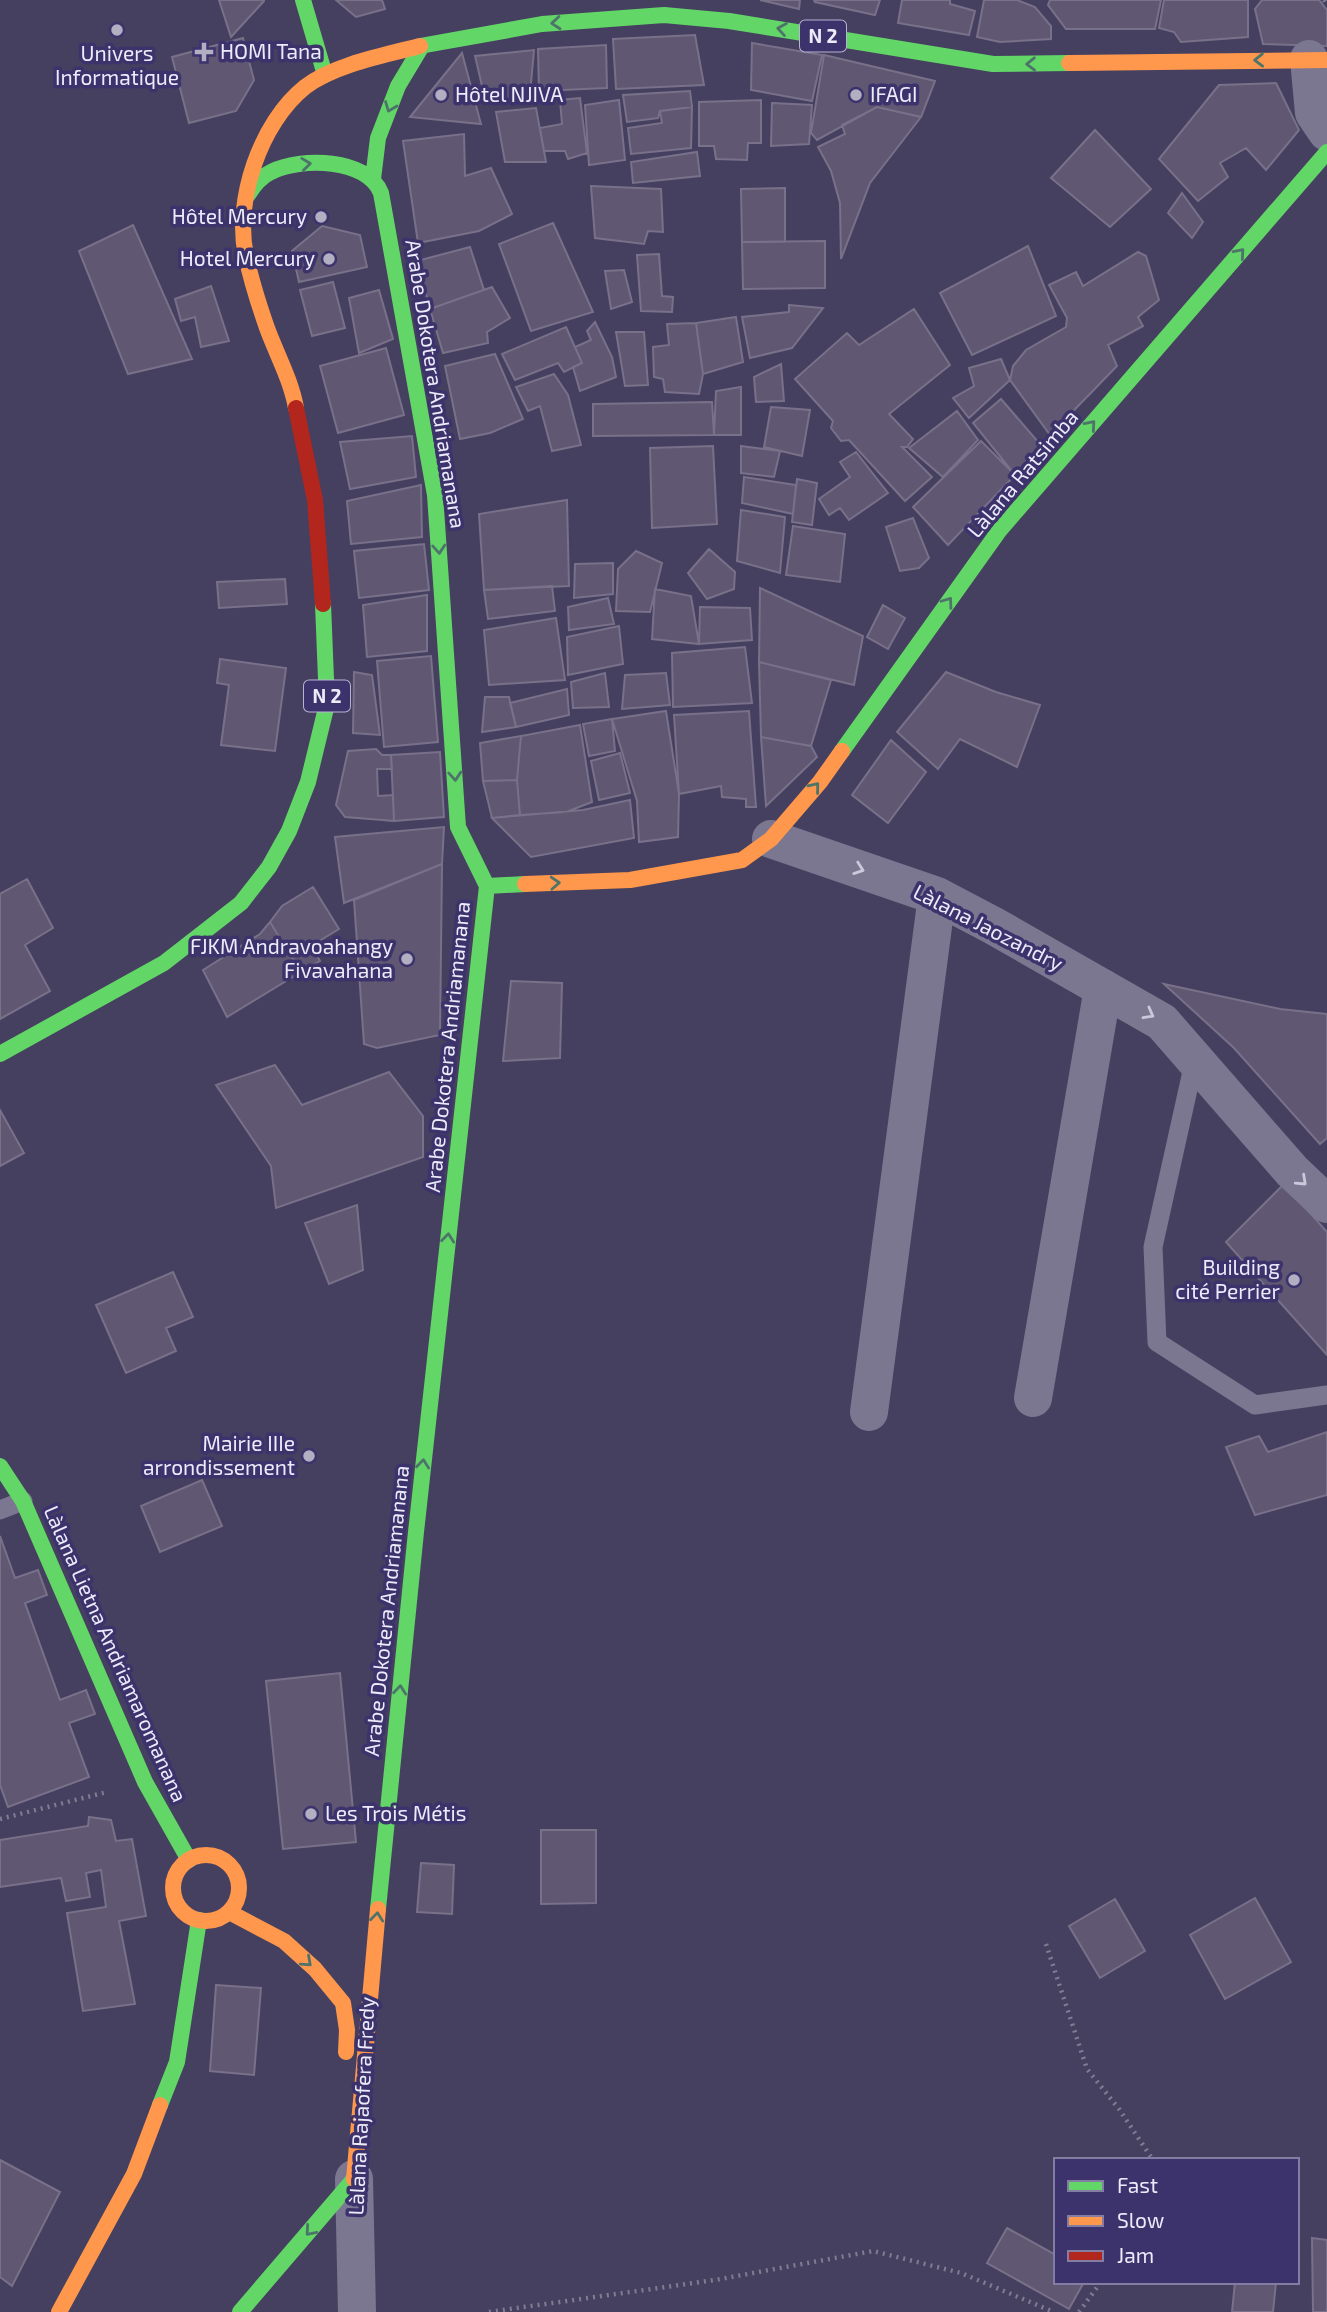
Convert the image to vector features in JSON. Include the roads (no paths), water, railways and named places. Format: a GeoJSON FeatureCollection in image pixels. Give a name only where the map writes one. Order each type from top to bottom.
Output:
{"type":"FeatureCollection","features":[{"type":"Feature","properties":{"kind":"main road"},"geometry":{"type":"LineString","coordinates":[[303,0],[325,75]]}},
{"type":"Feature","properties":{"kind":"main road","name":"N 2"},"geometry":{"type":"LineString","coordinates":[[0,1054],[164,963],[241,903],[268,867],[289,831],[308,782],[327,704],[326,649],[315,500],[294,396],[268,330],[246,258],[243,239],[243,213],[251,168],[286,106],[305,87],[325,75],[383,55],[422,46],[542,24],[664,15],[729,21],[993,64],[1318,60]]}},
{"type":"Feature","properties":{"kind":"main road"},"geometry":{"type":"LineString","coordinates":[[248,195],[262,177],[279,169],[324,162],[350,167],[373,179],[378,138],[398,86],[422,46]]}},
{"type":"Feature","properties":{"kind":"main road","name":"Làlana Ratsimba"},"geometry":{"type":"LineString","coordinates":[[771,838],[820,782],[999,531],[1327,152]]}},
{"type":"Feature","properties":{"kind":"main road","name":"Arabe Dokotera Andriamanana"},"geometry":{"type":"LineString","coordinates":[[370,1985],[424,1454],[487,886],[458,827],[435,495],[388,224],[382,197],[373,179]]}},
{"type":"Feature","properties":{"kind":"main road"},"geometry":{"type":"LineString","coordinates":[[487,886],[630,880],[742,860],[771,838]]}},
{"type":"Feature","properties":{"kind":"main road","name":"Làlana Lietna Andriamaromanana"},"geometry":{"type":"LineString","coordinates":[[0,1466],[23,1501],[145,1782],[190,1860]]}},
{"type":"Feature","properties":{"kind":"main road"},"geometry":{"type":"LineString","coordinates":[[209,1855],[229,1864],[236,1872],[239,1882],[232,1907],[220,1918],[209,1921],[188,1916],[180,1908],[173,1887],[175,1877],[190,1860],[209,1855]]}},
{"type":"Feature","properties":{"kind":"main road"},"geometry":{"type":"LineString","coordinates":[[232,1907],[304,1936]]}},
{"type":"Feature","properties":{"kind":"main road"},"geometry":{"type":"LineString","coordinates":[[232,1907],[284,1941],[315,1969],[343,2003],[347,2030],[345,2074]]}},
{"type":"Feature","properties":{"kind":"main road"},"geometry":{"type":"LineString","coordinates":[[60,2312],[134,2174],[174,2072],[199,1920]]}},
{"type":"Feature","properties":{"kind":"main road"},"geometry":{"type":"LineString","coordinates":[[353,1970],[370,1985]]}},
{"type":"Feature","properties":{"kind":"main road","name":"Làlana Rajaofera Fredy"},"geometry":{"type":"LineString","coordinates":[[354,2179],[370,1985]]}},
{"type":"Feature","properties":{"kind":"main road"},"geometry":{"type":"LineString","coordinates":[[240,2312],[354,2179],[345,2110]]}},
{"type":"Feature","properties":{"kind":"street"},"geometry":{"type":"LineString","coordinates":[[1318,60],[1314,113],[1327,132]]}},
{"type":"Feature","properties":{"kind":"street","name":"Làlana Jaozandry"},"geometry":{"type":"LineString","coordinates":[[771,838],[937,896],[1163,1022],[1292,1171],[1327,1204]]}},
{"type":"Feature","properties":{"kind":"street"},"geometry":{"type":"LineString","coordinates":[[869,1412],[937,896]]}},
{"type":"Feature","properties":{"kind":"street"},"geometry":{"type":"LineString","coordinates":[[1033,1398],[1103,988]]}},
{"type":"Feature","properties":{"kind":"street","name":"Làlana Rajaofera Fredy"},"geometry":{"type":"LineString","coordinates":[[354,2179],[357,2312]]}},
{"type":"Feature","properties":{"kind":"lane"},"geometry":{"type":"LineString","coordinates":[[1195,1058],[1153,1247],[1157,1342],[1255,1405],[1327,1395]]}},
{"type":"Feature","properties":{"kind":"lane"},"geometry":{"type":"LineString","coordinates":[[0,1510],[23,1501]]}},
{"type":"Feature","properties":{"kind":"place","name":"Univers Informatique"},"geometry":{"type":"Point","coordinates":[117,30]}},
{"type":"Feature","properties":{"kind":"place","name":"HOMI Tana"},"geometry":{"type":"Point","coordinates":[204,52]}},
{"type":"Feature","properties":{"kind":"place","name":"Hôtel NJIVA"},"geometry":{"type":"Point","coordinates":[441,95]}},
{"type":"Feature","properties":{"kind":"place","name":"IFAGI"},"geometry":{"type":"Point","coordinates":[856,95]}},
{"type":"Feature","properties":{"kind":"place","name":"Hôtel Mercury"},"geometry":{"type":"Point","coordinates":[321,217]}},
{"type":"Feature","properties":{"kind":"place","name":"Hotel Mercury"},"geometry":{"type":"Point","coordinates":[329,259]}},
{"type":"Feature","properties":{"kind":"place","name":"FJKM Andravoahangy Fivavahana"},"geometry":{"type":"Point","coordinates":[407,959]}},
{"type":"Feature","properties":{"kind":"place","name":"Building cité Perrier"},"geometry":{"type":"Point","coordinates":[1294,1280]}},
{"type":"Feature","properties":{"kind":"place","name":"Mairie IIIe arrondissement"},"geometry":{"type":"Point","coordinates":[309,1456]}},
{"type":"Feature","properties":{"kind":"place","name":"Les Trois Métis"},"geometry":{"type":"Point","coordinates":[311,1814]}}]}
